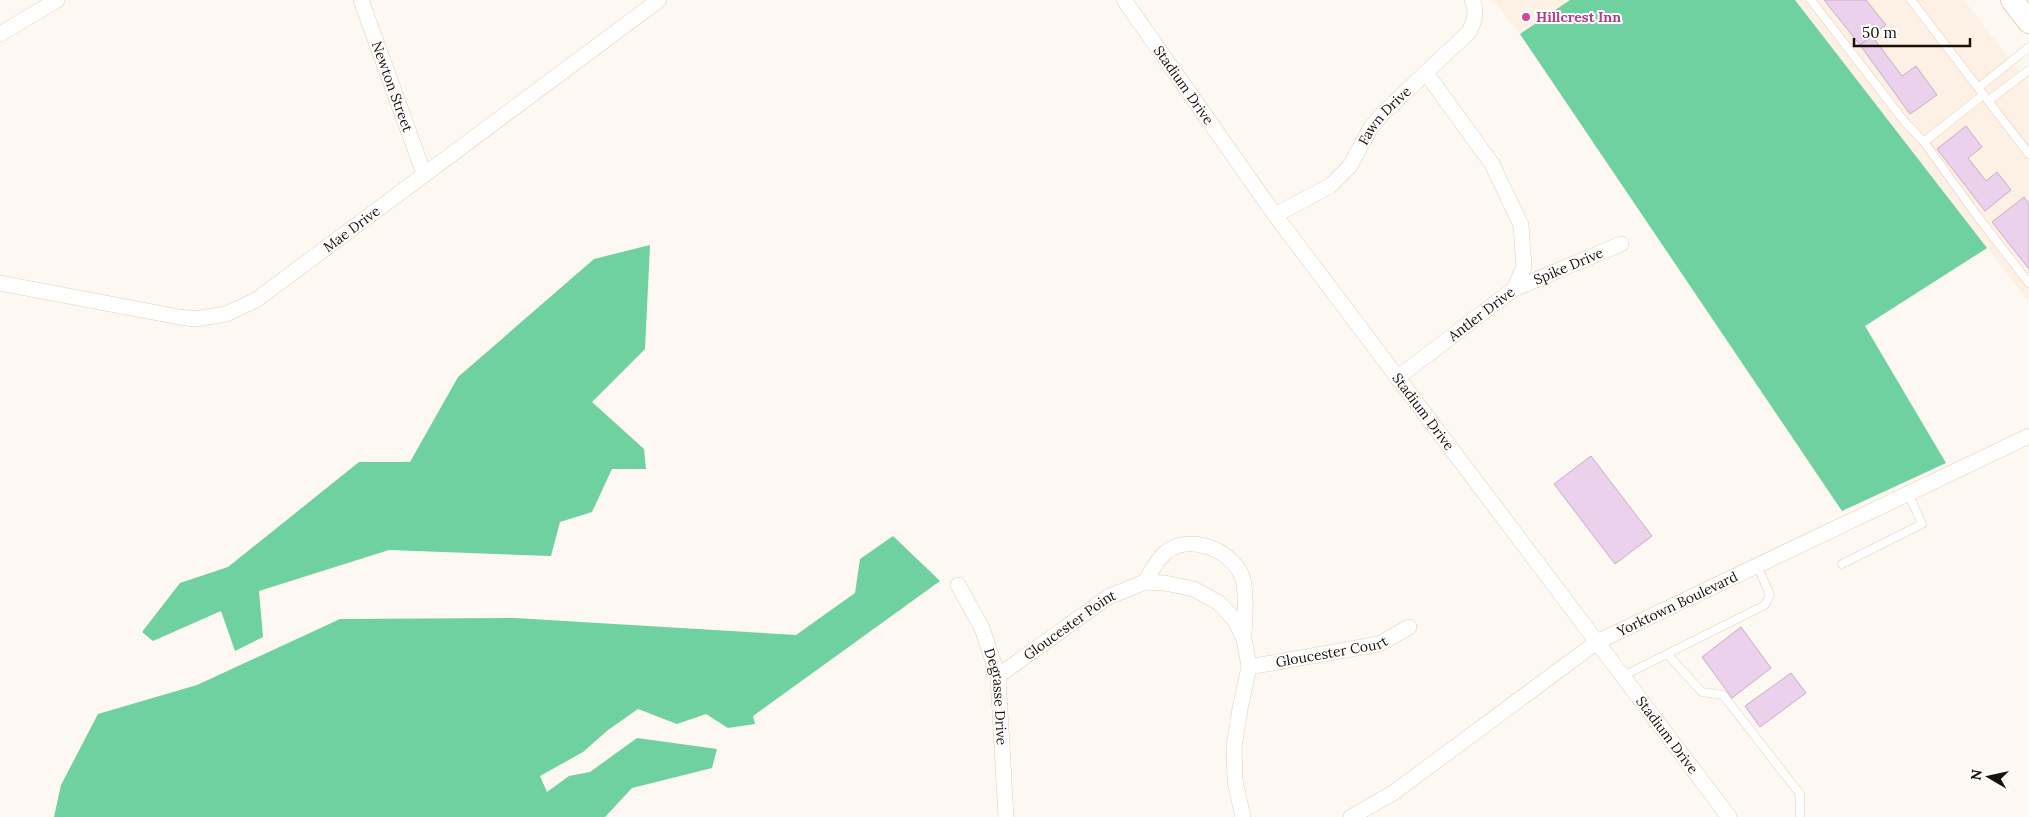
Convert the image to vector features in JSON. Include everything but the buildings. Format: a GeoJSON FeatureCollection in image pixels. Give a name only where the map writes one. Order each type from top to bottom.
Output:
{"type":"FeatureCollection","features":[{"type":"Feature","properties":{"kind":"main road"},"geometry":{"type":"LineString","coordinates":[[2012,0],[2029,22]]}},
{"type":"Feature","properties":{"kind":"street"},"geometry":{"type":"LineString","coordinates":[[0,34],[57,0]]}},
{"type":"Feature","properties":{"kind":"street","name":"Newton Street"},"geometry":{"type":"LineString","coordinates":[[361,0],[424,174]]}},
{"type":"Feature","properties":{"kind":"street","name":"Mae Drive"},"geometry":{"type":"LineString","coordinates":[[0,283],[179,317],[210,318],[226,314],[256,300],[659,0]]}},
{"type":"Feature","properties":{"kind":"street","name":"Stadium Drive"},"geometry":{"type":"LineString","coordinates":[[1124,0],[1275,215],[1729,817]]}},
{"type":"Feature","properties":{"kind":"street","name":"Fawn Drive"},"geometry":{"type":"LineString","coordinates":[[1275,215],[1330,186],[1350,166],[1370,129],[1382,114],[1469,32],[1474,22],[1475,5],[1472,0]]}},
{"type":"Feature","properties":{"kind":"street","name":"Antler Drive"},"geometry":{"type":"LineString","coordinates":[[1397,378],[1514,288],[1524,267],[1522,225],[1492,164],[1426,73]]}},
{"type":"Feature","properties":{"kind":"street","name":"Spike Drive"},"geometry":{"type":"LineString","coordinates":[[1514,288],[1621,244]]}},
{"type":"Feature","properties":{"kind":"street","name":"Yorktown Boulevard"},"geometry":{"type":"LineString","coordinates":[[1352,817],[1392,792],[1597,642],[2029,436]]}},
{"type":"Feature","properties":{"kind":"street","name":"Gloucester Point"},"geometry":{"type":"LineString","coordinates":[[1145,582],[1157,562],[1166,552],[1179,546],[1192,544],[1208,547],[1226,555],[1242,574],[1245,598],[1244,639],[1249,667],[1234,747],[1235,781],[1243,817]]}},
{"type":"Feature","properties":{"kind":"street","name":"Gloucester Point"},"geometry":{"type":"LineString","coordinates":[[998,676],[1108,597],[1145,582],[1165,583],[1194,589],[1219,603],[1235,620],[1244,639]]}},
{"type":"Feature","properties":{"kind":"street","name":"Degrasse Drive"},"geometry":{"type":"LineString","coordinates":[[958,585],[982,628],[998,676],[1006,817]]}},
{"type":"Feature","properties":{"kind":"street","name":"Gloucester Court"},"geometry":{"type":"LineString","coordinates":[[1249,667],[1379,644],[1409,627]]}},
{"type":"Feature","properties":{"kind":"lane"},"geometry":{"type":"LineString","coordinates":[[1811,0],[1904,121],[1924,142],[2029,283]]}},
{"type":"Feature","properties":{"kind":"lane"},"geometry":{"type":"LineString","coordinates":[[1911,0],[2029,154]]}},
{"type":"Feature","properties":{"kind":"lane"},"geometry":{"type":"LineString","coordinates":[[1978,88],[2029,47]]}},
{"type":"Feature","properties":{"kind":"lane"},"geometry":{"type":"LineString","coordinates":[[1924,142],[2029,70]]}},
{"type":"Feature","properties":{"kind":"lane"},"geometry":{"type":"LineString","coordinates":[[1842,564],[1922,524],[1908,493]]}},
{"type":"Feature","properties":{"kind":"lane"},"geometry":{"type":"LineString","coordinates":[[1623,676],[1765,605],[1770,595],[1758,565]]}},
{"type":"Feature","properties":{"kind":"lane"},"geometry":{"type":"LineString","coordinates":[[1667,654],[1702,692],[1723,695],[1800,794],[1800,817]]}},
{"type":"Feature","properties":{"kind":"shaded area","name":"Hillcrest Inn"},"geometry":{"type":"Polygon","coordinates":[[[1493,0],[1570,0],[1520,34],[1493,0]]]}},
{"type":"Feature","properties":{"kind":"shaded area"},"geometry":{"type":"Polygon","coordinates":[[[1795,0],[1964,0],[2029,84],[2029,302],[1795,0]]]}},
{"type":"Feature","properties":{"kind":"green space"},"geometry":{"type":"Polygon","coordinates":[[[1570,0],[1795,0],[1987,248],[1865,326],[1946,463],[1842,511],[1520,34],[1570,0]]]}},
{"type":"Feature","properties":{"kind":"green space"},"geometry":{"type":"Polygon","coordinates":[[[650,245],[645,349],[592,402],[644,449],[646,469],[612,469],[592,512],[560,522],[551,556],[389,550],[259,591],[263,637],[235,651],[221,611],[153,641],[142,632],[180,583],[228,567],[359,462],[410,462],[458,377],[594,259],[650,245]]]}},
{"type":"Feature","properties":{"kind":"green space"},"geometry":{"type":"Polygon","coordinates":[[[893,536],[940,581],[753,716],[755,724],[728,728],[706,714],[677,724],[638,709],[608,730],[583,752],[540,776],[547,792],[569,776],[590,772],[637,738],[717,749],[712,768],[632,788],[605,817],[54,817],[61,785],[98,714],[197,685],[340,619],[515,618],[796,635],[855,593],[860,559],[893,536]]]}},
{"type":"Feature","properties":{"kind":"place","name":"Hillcrest Inn"},"geometry":{"type":"Point","coordinates":[1526,17]}}]}
